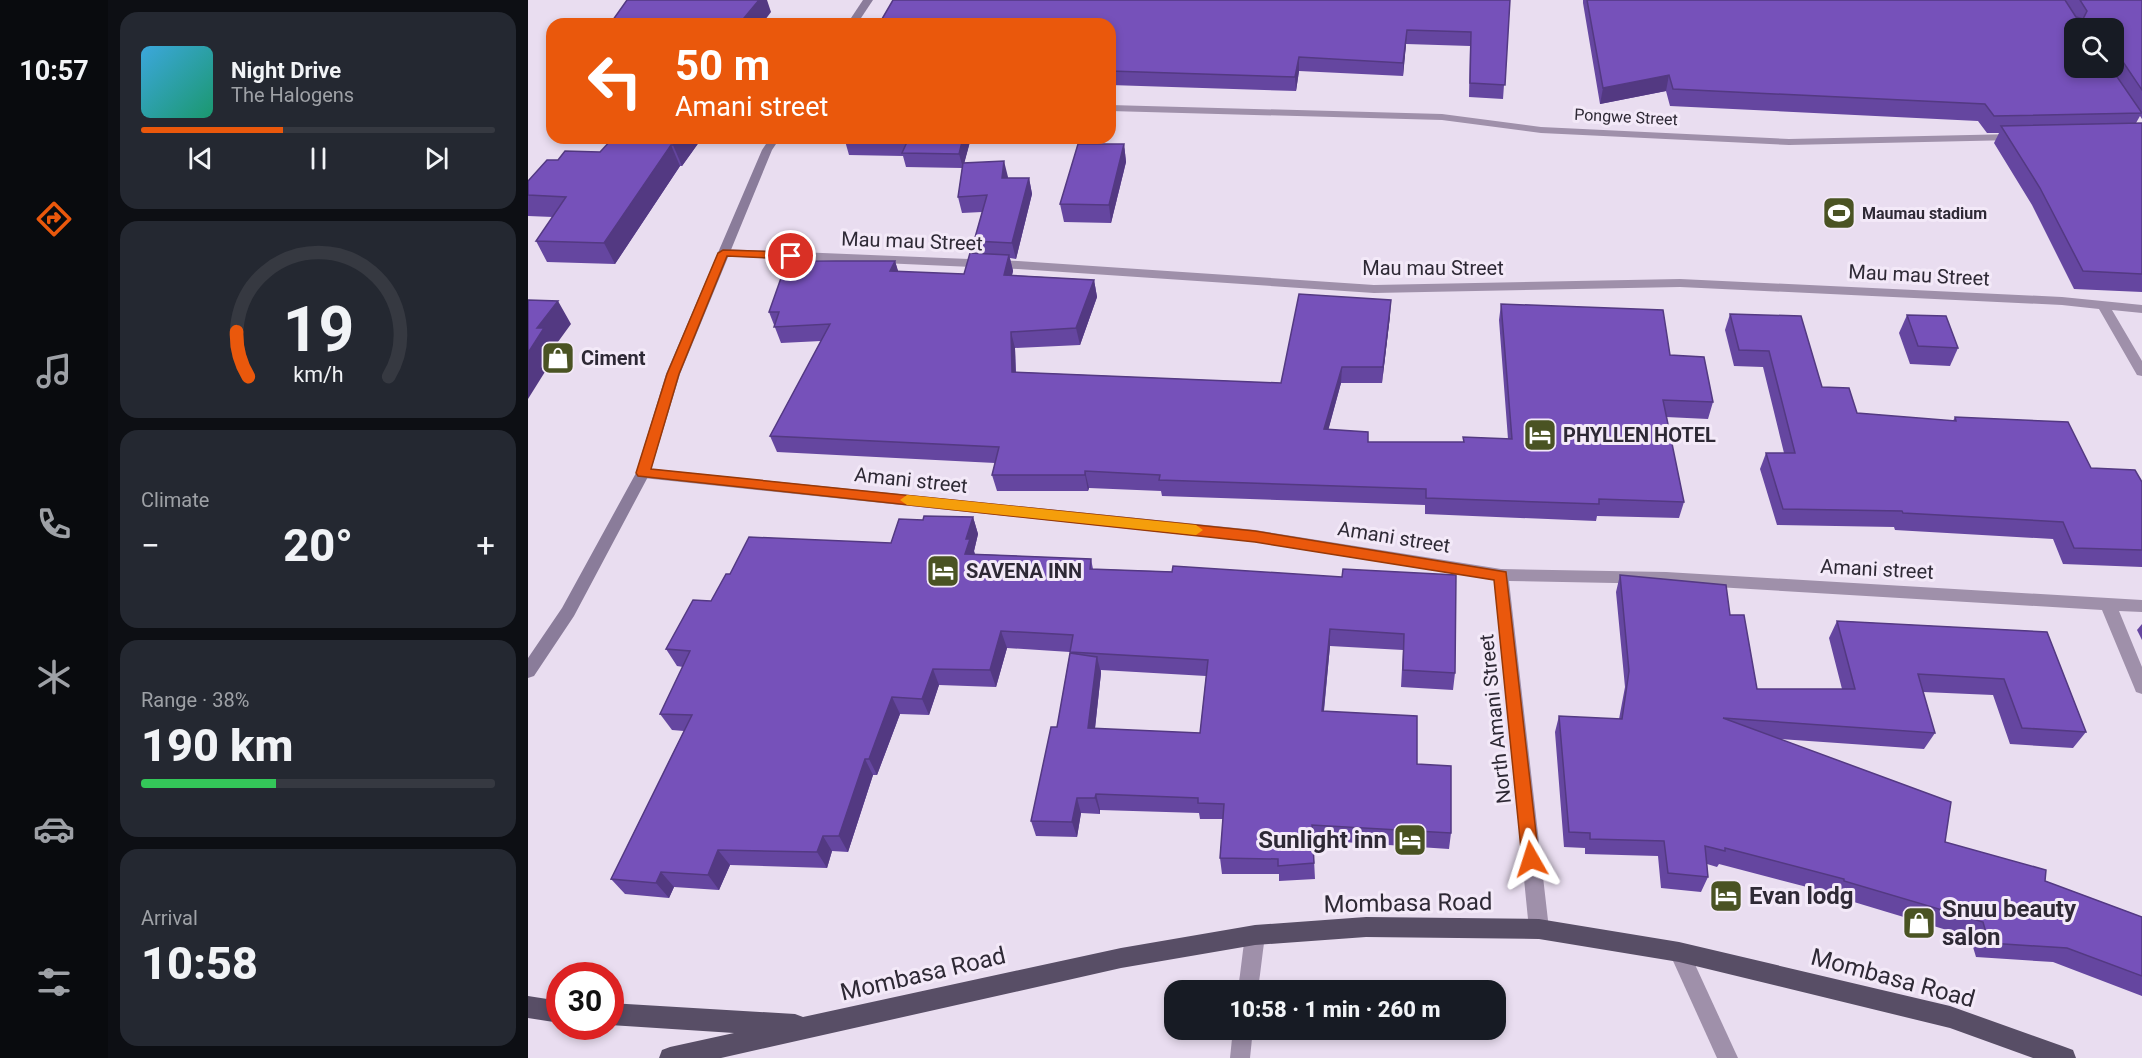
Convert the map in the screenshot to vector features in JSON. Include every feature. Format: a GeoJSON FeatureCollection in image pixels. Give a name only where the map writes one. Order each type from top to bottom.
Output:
{"type":"FeatureCollection","features":[{"type":"Feature","properties":{"kind":"highway","name":"Mombasa Road"},"geometry":{"type":"LineString","coordinates":[[670,1058],[1121,958],[1256,935],[1366,927],[1539,929],[1679,952],[1950,1017],[2064,1058]]}},
{"type":"Feature","properties":{"kind":"highway"},"geometry":{"type":"LineString","coordinates":[[528,1007],[546,1010]]}},
{"type":"Feature","properties":{"kind":"highway","name":"Mombasa Road"},"geometry":{"type":"LineString","coordinates":[[624,1015],[817,1026]]}},
{"type":"Feature","properties":{"kind":"main road"},"geometry":{"type":"LineString","coordinates":[[856,18],[868,0]]}},
{"type":"Feature","properties":{"kind":"main road"},"geometry":{"type":"LineString","coordinates":[[528,670],[568,612],[643,473],[673,374],[771,144]]}},
{"type":"Feature","properties":{"kind":"street","name":"Pongwe Street"},"geometry":{"type":"LineString","coordinates":[[1116,108],[1442,117],[1541,130],[1789,142],[2024,137]]}},
{"type":"Feature","properties":{"kind":"street","name":"Mau mau Street"},"geometry":{"type":"LineString","coordinates":[[723,253],[1018,265],[1374,289],[1680,283],[2103,305],[2142,309]]}},
{"type":"Feature","properties":{"kind":"street"},"geometry":{"type":"LineString","coordinates":[[2103,305],[2142,372]]}},
{"type":"Feature","properties":{"kind":"street","name":"Amani street"},"geometry":{"type":"LineString","coordinates":[[643,473],[1255,536],[1501,575],[1666,579],[2142,606]]}},
{"type":"Feature","properties":{"kind":"street","name":"North Amani Street"},"geometry":{"type":"LineString","coordinates":[[1501,575],[1539,929]]}},
{"type":"Feature","properties":{"kind":"street"},"geometry":{"type":"LineString","coordinates":[[2108,604],[2142,687]]}},
{"type":"Feature","properties":{"kind":"street"},"geometry":{"type":"LineString","coordinates":[[1249,980],[1256,935]]}},
{"type":"Feature","properties":{"kind":"street"},"geometry":{"type":"LineString","coordinates":[[1679,952],[1728,1058]]}},
{"type":"Feature","properties":{"kind":"street"},"geometry":{"type":"LineString","coordinates":[[1240,1058],[1242,1040]]}},
{"type":"Feature","properties":{"kind":"building"},"geometry":{"type":"Polygon","coordinates":[[[627,0],[759,0],[744,18],[614,18],[627,0]]]}},
{"type":"Feature","properties":{"kind":"building"},"geometry":{"type":"Polygon","coordinates":[[[893,0],[1510,0],[1505,85],[1470,83],[1471,32],[1407,30],[1403,63],[1299,57],[1295,77],[1116,71],[1116,18],[882,18],[893,0]]]}},
{"type":"Feature","properties":{"kind":"building"},"geometry":{"type":"Polygon","coordinates":[[[1587,0],[2065,0],[2076,17],[2080,18],[2064,18],[2064,78],[2118,78],[2142,113],[1994,116],[1985,104],[1673,89],[1669,75],[1603,88],[1587,0]]]}},
{"type":"Feature","properties":{"kind":"building"},"geometry":{"type":"Polygon","coordinates":[[[2080,0],[2142,0],[2142,90],[2124,63],[2124,18],[2084,18],[2087,11],[2080,0]]]}},
{"type":"Feature","properties":{"kind":"building"},"geometry":{"type":"Polygon","coordinates":[[[2142,123],[2142,274],[2083,271],[2040,188],[2001,126],[2142,123]]]}},
{"type":"Feature","properties":{"kind":"building"},"geometry":{"type":"Polygon","coordinates":[[[607,144],[674,144],[604,243],[536,241],[566,197],[528,195],[528,181],[547,160],[558,160],[565,151],[600,152],[607,144]]]}},
{"type":"Feature","properties":{"kind":"building"},"geometry":{"type":"Polygon","coordinates":[[[906,144],[962,144],[959,154],[902,153],[906,144]]]}},
{"type":"Feature","properties":{"kind":"building"},"geometry":{"type":"Polygon","coordinates":[[[1078,144],[1124,144],[1109,205],[1060,204],[1078,144]]]}},
{"type":"Feature","properties":{"kind":"building"},"geometry":{"type":"Polygon","coordinates":[[[1004,161],[1002,178],[1029,178],[1012,243],[974,241],[987,195],[958,197],[963,163],[1004,161]]]}},
{"type":"Feature","properties":{"kind":"building"},"geometry":{"type":"Polygon","coordinates":[[[970,253],[1009,255],[1004,275],[1094,280],[1076,328],[1011,332],[1012,372],[1281,383],[1299,294],[1391,300],[1383,367],[1342,367],[1324,429],[1368,432],[1368,442],[1464,442],[1463,437],[1512,439],[1501,304],[1663,310],[1670,355],[1704,357],[1713,402],[1663,400],[1684,502],[1599,499],[1599,504],[1426,498],[1426,489],[1159,480],[1160,475],[1085,471],[1085,475],[992,475],[999,447],[770,436],[830,324],[774,327],[779,312],[769,312],[787,261],[895,261],[890,271],[964,274],[970,253]]]}},
{"type":"Feature","properties":{"kind":"building"},"geometry":{"type":"Polygon","coordinates":[[[528,300],[558,301],[537,328],[544,328],[528,353],[528,300]]]}},
{"type":"Feature","properties":{"kind":"building"},"geometry":{"type":"Polygon","coordinates":[[[1730,314],[1801,316],[1822,387],[1849,388],[1857,413],[1956,421],[1955,417],[2068,422],[2091,468],[2135,470],[2142,482],[2142,550],[2074,548],[2063,522],[1903,513],[1902,511],[1783,509],[1766,453],[1795,453],[1769,351],[1739,350],[1730,314]]]}},
{"type":"Feature","properties":{"kind":"building"},"geometry":{"type":"Polygon","coordinates":[[[1907,315],[1946,316],[1958,348],[1918,346],[1907,315]]]}},
{"type":"Feature","properties":{"kind":"building"},"geometry":{"type":"Polygon","coordinates":[[[924,516],[973,517],[966,539],[970,539],[965,554],[1091,559],[1090,569],[1172,572],[1173,566],[1342,577],[1343,569],[1456,575],[1455,673],[1403,670],[1404,634],[1330,629],[1322,711],[1417,716],[1417,764],[1451,766],[1451,833],[1312,825],[1314,863],[1278,866],[1278,859],[1220,858],[1224,804],[1198,803],[1198,798],[1096,794],[1095,798],[1077,798],[1072,822],[1031,821],[1051,727],[1057,727],[1070,653],[1097,657],[1088,728],[1200,733],[1208,660],[1070,652],[1073,635],[1001,631],[990,670],[933,669],[922,699],[892,697],[869,759],[865,759],[839,836],[823,836],[817,852],[718,850],[708,875],[661,872],[656,883],[611,879],[692,715],[660,714],[690,651],[666,649],[693,600],[711,601],[726,574],[730,574],[749,537],[891,543],[899,519],[923,520],[924,516]]]}},
{"type":"Feature","properties":{"kind":"building"},"geometry":{"type":"Polygon","coordinates":[[[1620,575],[1726,585],[1730,615],[1744,615],[1757,689],[1855,689],[1837,621],[2047,632],[2086,732],[2022,728],[2004,679],[1918,674],[1935,733],[1723,718],[1951,802],[1945,842],[2046,870],[2045,881],[2142,917],[2142,976],[2067,948],[1989,943],[1983,922],[1844,881],[1844,879],[1725,848],[1725,851],[1705,846],[1708,877],[1668,873],[1664,841],[1590,839],[1590,833],[1569,832],[1559,716],[1622,719],[1629,671],[1620,575]]]}},
{"type":"Feature","properties":{"kind":"slow traffic"},"geometry":{"type":"LineString","coordinates":[[907,500],[1196,530]]}},
{"type":"Feature","properties":{"kind":"place","name":"Maumau stadium"},"geometry":{"type":"Point","coordinates":[1839,213]}},
{"type":"Feature","properties":{"kind":"place","name":"Ciment"},"geometry":{"type":"Point","coordinates":[558,358]}},
{"type":"Feature","properties":{"kind":"place","name":"PHYLLEN HOTEL"},"geometry":{"type":"Point","coordinates":[1540,435]}},
{"type":"Feature","properties":{"kind":"place","name":"SAVENA INN"},"geometry":{"type":"Point","coordinates":[943,571]}},
{"type":"Feature","properties":{"kind":"place","name":"Sunlight inn"},"geometry":{"type":"Point","coordinates":[1410,840]}},
{"type":"Feature","properties":{"kind":"place","name":"Evan lodg"},"geometry":{"type":"Point","coordinates":[1726,896]}},
{"type":"Feature","properties":{"kind":"place","name":"Snuu beauty salon"},"geometry":{"type":"Point","coordinates":[1919,923]}},
{"type":"Feature","properties":{"kind":"route"},"geometry":{"type":"LineString","coordinates":[[791,256],[723,253],[673,374],[643,473],[1255,536],[1501,575],[1531,859]]}}]}
